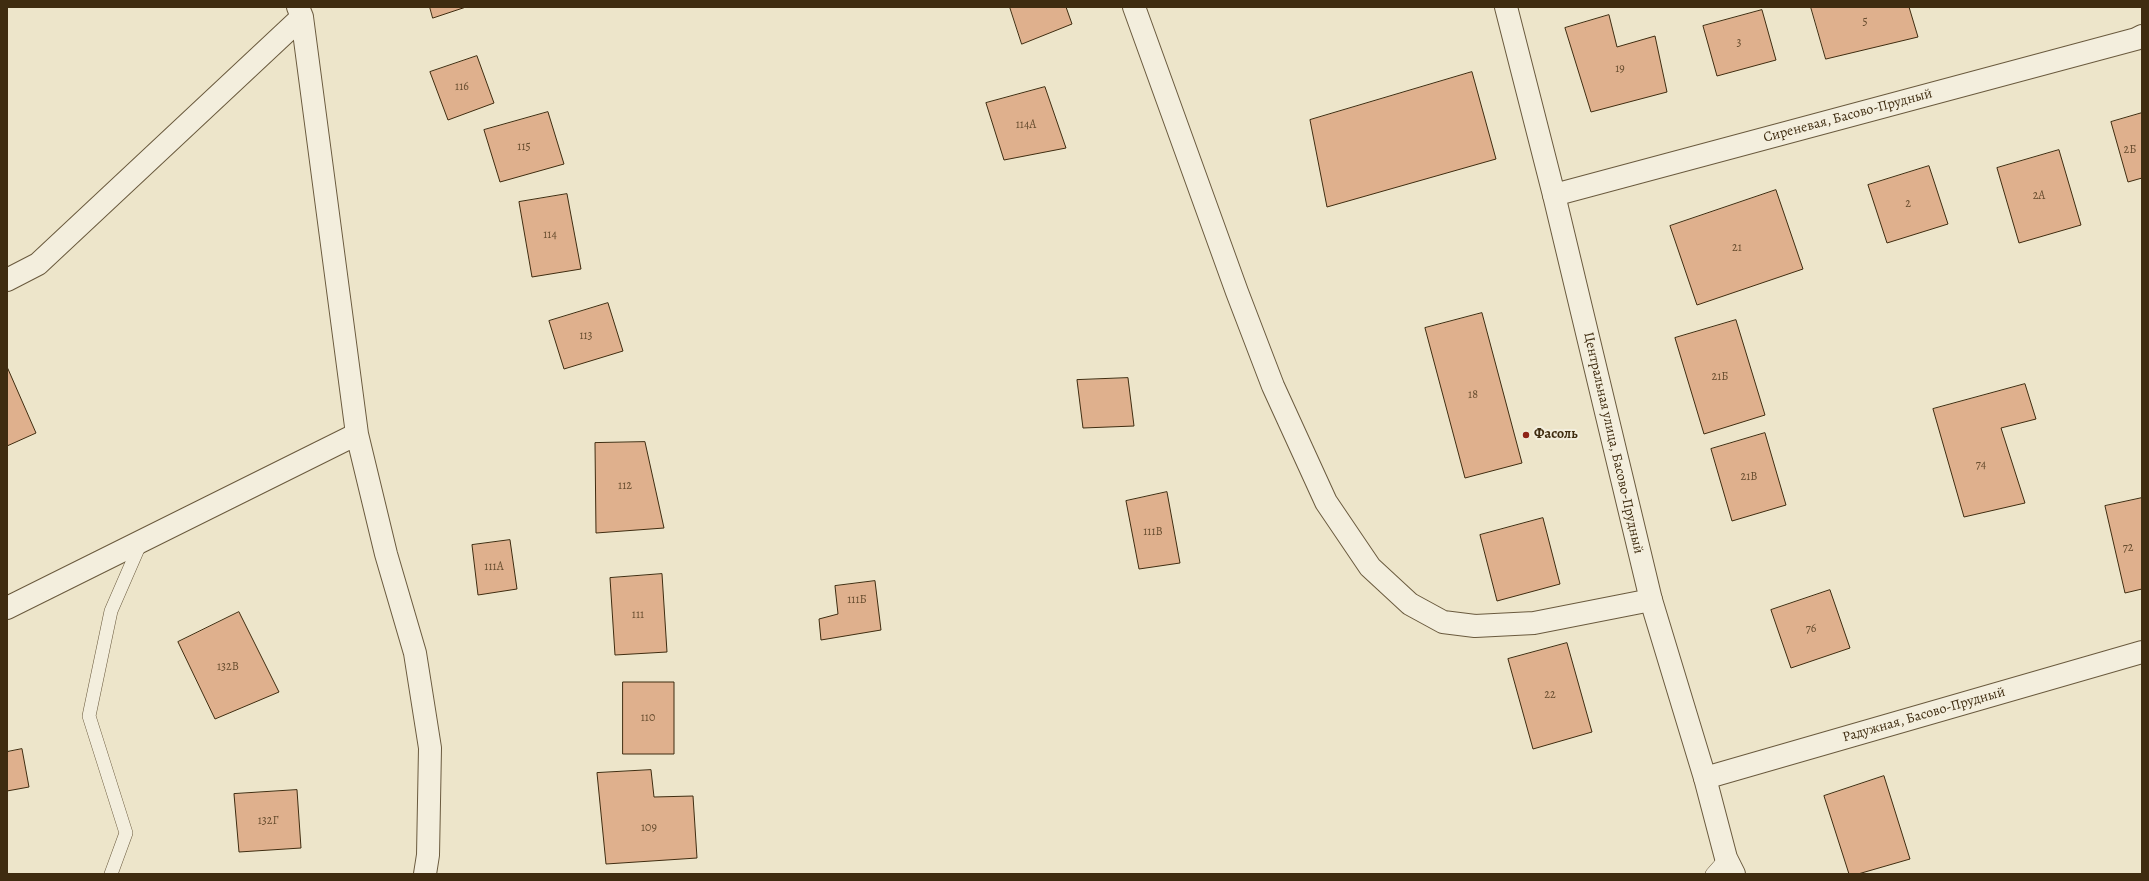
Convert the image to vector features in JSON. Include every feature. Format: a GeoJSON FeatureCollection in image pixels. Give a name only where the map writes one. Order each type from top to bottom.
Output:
{"type":"FeatureCollection","features":[{"type":"Feature","properties":{"kind":"street"},"geometry":{"type":"LineString","coordinates":[[1134,7],[1237,292],[1273,386],[1326,502],[1370,567],[1410,604],[1443,622],[1475,626],[1534,623],[1650,600]]}},
{"type":"Feature","properties":{"kind":"street","name":"Центральная улица, Басово-Прудный"},"geometry":{"type":"LineString","coordinates":[[1506,7],[1554,195],[1650,600],[1705,778],[1730,866]]}},
{"type":"Feature","properties":{"kind":"street"},"geometry":{"type":"LineString","coordinates":[[7,280],[38,264],[300,12]]}},
{"type":"Feature","properties":{"kind":"street"},"geometry":{"type":"LineString","coordinates":[[300,12],[357,434],[386,554],[415,654],[429,740],[428,855],[425,874]]}},
{"type":"Feature","properties":{"kind":"street","name":"Сиреневая, Басово-Прудный"},"geometry":{"type":"LineString","coordinates":[[1554,195],[2142,36]]}},
{"type":"Feature","properties":{"kind":"street"},"geometry":{"type":"LineString","coordinates":[[7,608],[357,434]]}},
{"type":"Feature","properties":{"kind":"street","name":"Радужная, Басово-Прудный"},"geometry":{"type":"LineString","coordinates":[[1705,778],[2142,652]]}},
{"type":"Feature","properties":{"kind":"lane"},"geometry":{"type":"LineString","coordinates":[[111,874],[126,833],[89,716],[111,611],[140,542]]}},
{"type":"Feature","properties":{"kind":"lane"},"geometry":{"type":"LineString","coordinates":[[1712,874],[1730,866]]}},
{"type":"Feature","properties":{"kind":"building"},"geometry":{"type":"Polygon","coordinates":[[[430,7],[466,7],[433,18],[430,7]]]}},
{"type":"Feature","properties":{"kind":"building"},"geometry":{"type":"Polygon","coordinates":[[[1010,7],[1066,7],[1072,24],[1022,44],[1010,7]]]}},
{"type":"Feature","properties":{"kind":"building"},"geometry":{"type":"Polygon","coordinates":[[[1811,7],[1909,7],[1918,37],[1826,59],[1811,7]]]}},
{"type":"Feature","properties":{"kind":"building"},"geometry":{"type":"Polygon","coordinates":[[[1762,10],[1776,60],[1717,76],[1703,26],[1762,10]]]}},
{"type":"Feature","properties":{"kind":"building"},"geometry":{"type":"Polygon","coordinates":[[[1609,15],[1617,47],[1655,36],[1667,92],[1591,112],[1565,28],[1609,15]]]}},
{"type":"Feature","properties":{"kind":"building"},"geometry":{"type":"Polygon","coordinates":[[[477,56],[494,103],[448,120],[430,72],[477,56]]]}},
{"type":"Feature","properties":{"kind":"building"},"geometry":{"type":"Polygon","coordinates":[[[1472,72],[1496,159],[1327,207],[1310,120],[1472,72]]]}},
{"type":"Feature","properties":{"kind":"building"},"geometry":{"type":"Polygon","coordinates":[[[1045,87],[1066,148],[1004,160],[986,103],[1045,87]]]}},
{"type":"Feature","properties":{"kind":"building"},"geometry":{"type":"Polygon","coordinates":[[[548,112],[564,164],[500,182],[484,130],[548,112]]]}},
{"type":"Feature","properties":{"kind":"building"},"geometry":{"type":"Polygon","coordinates":[[[2142,113],[2142,178],[2128,182],[2111,122],[2142,113]]]}},
{"type":"Feature","properties":{"kind":"building"},"geometry":{"type":"Polygon","coordinates":[[[2059,150],[2081,225],[2019,243],[1997,168],[2059,150]]]}},
{"type":"Feature","properties":{"kind":"building"},"geometry":{"type":"Polygon","coordinates":[[[1929,166],[1948,224],[1887,243],[1868,185],[1929,166]]]}},
{"type":"Feature","properties":{"kind":"building"},"geometry":{"type":"Polygon","coordinates":[[[1776,190],[1803,269],[1697,305],[1670,226],[1776,190]]]}},
{"type":"Feature","properties":{"kind":"building"},"geometry":{"type":"Polygon","coordinates":[[[567,194],[581,269],[532,277],[519,202],[567,194]]]}},
{"type":"Feature","properties":{"kind":"building"},"geometry":{"type":"Polygon","coordinates":[[[608,303],[623,351],[564,369],[549,321],[608,303]]]}},
{"type":"Feature","properties":{"kind":"building"},"geometry":{"type":"Polygon","coordinates":[[[1482,313],[1522,463],[1465,478],[1425,328],[1482,313]]]}},
{"type":"Feature","properties":{"kind":"building"},"geometry":{"type":"Polygon","coordinates":[[[1736,320],[1765,415],[1704,434],[1675,338],[1736,320]]]}},
{"type":"Feature","properties":{"kind":"building"},"geometry":{"type":"Polygon","coordinates":[[[8,369],[36,433],[7,446],[7,370],[8,369]]]}},
{"type":"Feature","properties":{"kind":"building"},"geometry":{"type":"Polygon","coordinates":[[[1128,378],[1134,426],[1083,428],[1077,380],[1128,378]]]}},
{"type":"Feature","properties":{"kind":"building"},"geometry":{"type":"Polygon","coordinates":[[[2025,384],[2036,419],[2001,428],[2025,503],[1964,517],[1933,409],[2025,384]]]}},
{"type":"Feature","properties":{"kind":"building"},"geometry":{"type":"Polygon","coordinates":[[[1765,433],[1786,505],[1732,521],[1711,449],[1765,433]]]}},
{"type":"Feature","properties":{"kind":"building"},"geometry":{"type":"Polygon","coordinates":[[[645,442],[664,528],[596,533],[595,443],[645,442]]]}},
{"type":"Feature","properties":{"kind":"building"},"geometry":{"type":"Polygon","coordinates":[[[1167,492],[1180,563],[1139,569],[1126,501],[1167,492]]]}},
{"type":"Feature","properties":{"kind":"building"},"geometry":{"type":"Polygon","coordinates":[[[2142,498],[2142,589],[2125,593],[2105,506],[2142,498]]]}},
{"type":"Feature","properties":{"kind":"building"},"geometry":{"type":"Polygon","coordinates":[[[1543,518],[1560,584],[1497,601],[1480,535],[1543,518]]]}},
{"type":"Feature","properties":{"kind":"building"},"geometry":{"type":"Polygon","coordinates":[[[510,540],[517,589],[478,595],[472,545],[510,540]]]}},
{"type":"Feature","properties":{"kind":"building"},"geometry":{"type":"Polygon","coordinates":[[[662,574],[667,652],[615,655],[610,578],[662,574]]]}},
{"type":"Feature","properties":{"kind":"building"},"geometry":{"type":"Polygon","coordinates":[[[875,581],[881,630],[821,640],[819,619],[838,614],[835,586],[875,581]]]}},
{"type":"Feature","properties":{"kind":"building"},"geometry":{"type":"Polygon","coordinates":[[[1830,590],[1850,648],[1791,668],[1771,610],[1830,590]]]}},
{"type":"Feature","properties":{"kind":"building"},"geometry":{"type":"Polygon","coordinates":[[[239,612],[279,692],[215,719],[178,642],[239,612]]]}},
{"type":"Feature","properties":{"kind":"building"},"geometry":{"type":"Polygon","coordinates":[[[1567,643],[1592,732],[1533,749],[1508,659],[1567,643]]]}},
{"type":"Feature","properties":{"kind":"building"},"geometry":{"type":"Polygon","coordinates":[[[623,682],[674,682],[674,754],[623,754],[623,682]]]}},
{"type":"Feature","properties":{"kind":"building"},"geometry":{"type":"Polygon","coordinates":[[[22,749],[29,787],[7,791],[7,752],[22,749]]]}},
{"type":"Feature","properties":{"kind":"building"},"geometry":{"type":"Polygon","coordinates":[[[651,770],[654,797],[693,796],[697,858],[606,864],[597,773],[651,770]]]}},
{"type":"Feature","properties":{"kind":"building"},"geometry":{"type":"Polygon","coordinates":[[[1884,776],[1910,859],[1858,874],[1849,874],[1824,796],[1884,776]]]}},
{"type":"Feature","properties":{"kind":"building"},"geometry":{"type":"Polygon","coordinates":[[[297,790],[301,848],[239,852],[234,794],[297,790]]]}},
{"type":"Feature","properties":{"kind":"place","name":"Фасоль"},"geometry":{"type":"Point","coordinates":[1526,435]}}]}
